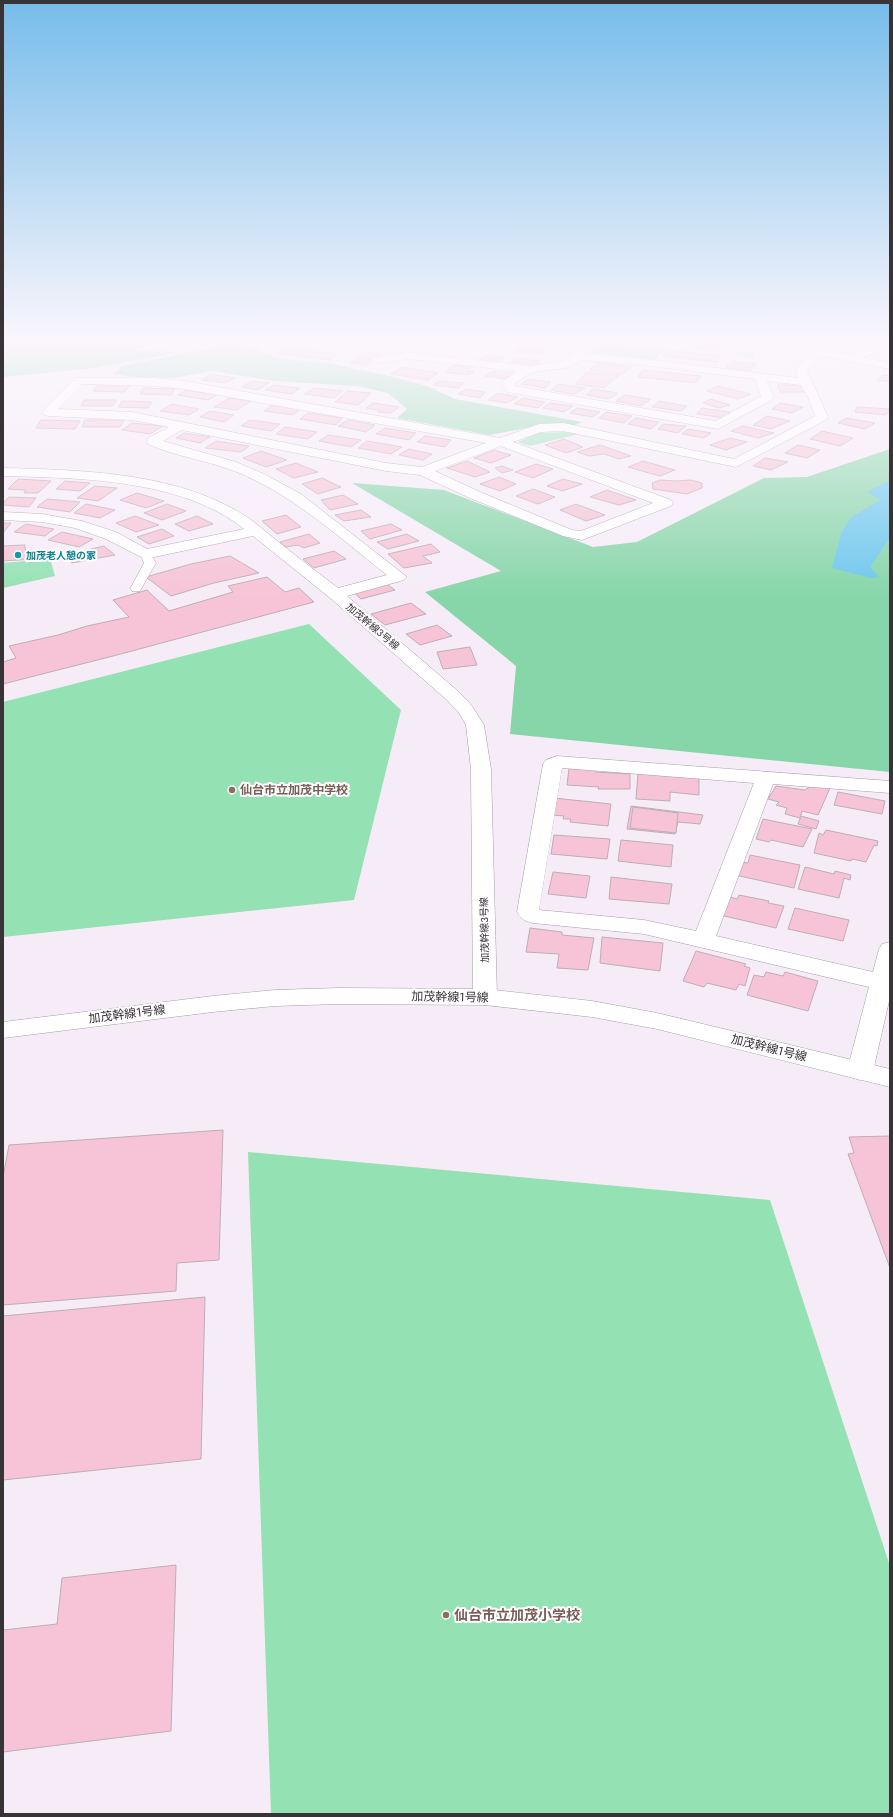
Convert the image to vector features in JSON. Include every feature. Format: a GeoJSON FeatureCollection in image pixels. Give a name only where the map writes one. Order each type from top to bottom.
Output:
{"type":"FeatureCollection","features":[{"type":"Feature","properties":{"kind":"street"},"geometry":{"type":"LineString","coordinates":[[177,428],[154,441],[224,462],[248,471],[276,485],[296,497],[400,577],[335,594]]}},
{"type":"Feature","properties":{"kind":"street"},"geometry":{"type":"LineString","coordinates":[[189,428],[386,467],[423,471],[476,495],[568,533],[582,536],[666,503],[501,442],[422,428]]}},
{"type":"Feature","properties":{"kind":"street"},"geometry":{"type":"LineString","coordinates":[[423,471],[539,428],[544,428]]}},
{"type":"Feature","properties":{"kind":"street"},"geometry":{"type":"LineString","coordinates":[[567,428],[736,463],[802,428]]}},
{"type":"Feature","properties":{"kind":"street","name":"加茂幹線３号線"},"geometry":{"type":"LineString","coordinates":[[3,472],[77,475],[128,481],[159,487],[197,498],[218,507],[242,520],[335,594],[454,696],[466,710],[474,726],[481,769],[485,997]]}},
{"type":"Feature","properties":{"kind":"street"},"geometry":{"type":"LineString","coordinates":[[3,516],[46,518],[93,528],[120,539],[145,554],[255,531]]}},
{"type":"Feature","properties":{"kind":"street"},"geometry":{"type":"LineString","coordinates":[[886,983],[704,939],[644,927],[534,916],[528,912],[552,764],[557,762],[890,787]]}},
{"type":"Feature","properties":{"kind":"street"},"geometry":{"type":"LineString","coordinates":[[704,939],[766,778]]}},
{"type":"Feature","properties":{"kind":"street"},"geometry":{"type":"LineString","coordinates":[[860,1071],[886,983],[890,949]]}},
{"type":"Feature","properties":{"kind":"street","name":"加茂幹線1号線"},"geometry":{"type":"LineString","coordinates":[[3,1030],[205,1005],[275,998],[354,996],[485,997],[584,1008],[657,1021],[890,1078]]}},
{"type":"Feature","properties":{"kind":"lane"},"geometry":{"type":"LineString","coordinates":[[136,589],[150,563],[145,554]]}},
{"type":"Feature","properties":{"kind":"green space"},"geometry":{"type":"Polygon","coordinates":[[[451,428],[527,428],[490,435],[451,428]]]}},
{"type":"Feature","properties":{"kind":"green space"},"geometry":{"type":"Polygon","coordinates":[[[567,432],[579,434],[530,446],[518,442],[538,433],[567,432]]]}},
{"type":"Feature","properties":{"kind":"green space"},"geometry":{"type":"Polygon","coordinates":[[[890,449],[890,772],[510,734],[516,666],[425,592],[501,571],[352,483],[444,490],[593,547],[637,542],[764,478],[807,477],[890,449]]]}},
{"type":"Feature","properties":{"kind":"green space"},"geometry":{"type":"Polygon","coordinates":[[[50,559],[55,576],[3,588],[3,563],[50,559]]]}},
{"type":"Feature","properties":{"kind":"green space"},"geometry":{"type":"Polygon","coordinates":[[[309,624],[401,710],[354,900],[3,937],[3,702],[309,624]]]}},
{"type":"Feature","properties":{"kind":"green space","name":"仙台市立加茂小学校"},"geometry":{"type":"Polygon","coordinates":[[[248,1152],[770,1200],[890,1566],[890,1814],[271,1814],[248,1152]]]}},
{"type":"Feature","properties":{"kind":"water"},"geometry":{"type":"Polygon","coordinates":[[[886,482],[890,482],[890,538],[870,567],[879,577],[871,578],[832,568],[841,534],[850,518],[880,500],[867,492],[886,482]]]}},
{"type":"Feature","properties":{"kind":"building"},"geometry":{"type":"Polygon","coordinates":[[[36,428],[76,428],[75,429],[36,428]]]}},
{"type":"Feature","properties":{"kind":"building"},"geometry":{"type":"Polygon","coordinates":[[[125,428],[160,428],[150,434],[122,430],[125,428]]]}},
{"type":"Feature","properties":{"kind":"building"},"geometry":{"type":"Polygon","coordinates":[[[252,428],[275,428],[271,431],[252,428]]]}},
{"type":"Feature","properties":{"kind":"building"},"geometry":{"type":"Polygon","coordinates":[[[284,428],[317,432],[308,439],[276,434],[284,428]]]}},
{"type":"Feature","properties":{"kind":"building"},"geometry":{"type":"Polygon","coordinates":[[[346,428],[371,428],[366,432],[346,428]]]}},
{"type":"Feature","properties":{"kind":"building"},"geometry":{"type":"Polygon","coordinates":[[[385,428],[416,433],[409,440],[376,434],[385,428]]]}},
{"type":"Feature","properties":{"kind":"building"},"geometry":{"type":"Polygon","coordinates":[[[659,428],[684,428],[678,433],[658,429],[659,428]]]}},
{"type":"Feature","properties":{"kind":"building"},"geometry":{"type":"Polygon","coordinates":[[[739,428],[751,428],[774,433],[758,438],[731,431],[739,428]]]}},
{"type":"Feature","properties":{"kind":"building"},"geometry":{"type":"Polygon","coordinates":[[[688,429],[711,433],[704,438],[682,434],[688,429]]]}},
{"type":"Feature","properties":{"kind":"building"},"geometry":{"type":"Polygon","coordinates":[[[822,431],[853,438],[840,446],[810,439],[822,431]]]}},
{"type":"Feature","properties":{"kind":"building"},"geometry":{"type":"Polygon","coordinates":[[[184,433],[210,437],[200,443],[176,438],[184,433]]]}},
{"type":"Feature","properties":{"kind":"building"},"geometry":{"type":"Polygon","coordinates":[[[328,435],[361,440],[351,447],[319,441],[328,435]]]}},
{"type":"Feature","properties":{"kind":"building"},"geometry":{"type":"Polygon","coordinates":[[[425,436],[451,440],[445,447],[417,442],[425,436]]]}},
{"type":"Feature","properties":{"kind":"building"},"geometry":{"type":"Polygon","coordinates":[[[730,438],[747,442],[726,450],[710,445],[730,438]]]}},
{"type":"Feature","properties":{"kind":"building"},"geometry":{"type":"Polygon","coordinates":[[[564,439],[583,447],[566,453],[545,445],[564,439]]]}},
{"type":"Feature","properties":{"kind":"building"},"geometry":{"type":"Polygon","coordinates":[[[216,441],[249,446],[241,452],[205,448],[216,441]]]}},
{"type":"Feature","properties":{"kind":"building"},"geometry":{"type":"Polygon","coordinates":[[[367,441],[402,447],[391,454],[358,448],[367,441]]]}},
{"type":"Feature","properties":{"kind":"building"},"geometry":{"type":"Polygon","coordinates":[[[600,445],[631,456],[619,459],[604,454],[589,456],[577,452],[600,445]]]}},
{"type":"Feature","properties":{"kind":"building"},"geometry":{"type":"Polygon","coordinates":[[[798,445],[820,450],[807,458],[785,453],[798,445]]]}},
{"type":"Feature","properties":{"kind":"building"},"geometry":{"type":"Polygon","coordinates":[[[409,449],[432,454],[423,460],[399,455],[409,449]]]}},
{"type":"Feature","properties":{"kind":"building"},"geometry":{"type":"Polygon","coordinates":[[[494,450],[511,455],[491,463],[474,458],[494,450]]]}},
{"type":"Feature","properties":{"kind":"building"},"geometry":{"type":"Polygon","coordinates":[[[261,451],[287,460],[266,467],[243,458],[261,451]]]}},
{"type":"Feature","properties":{"kind":"building"},"geometry":{"type":"Polygon","coordinates":[[[765,458],[788,462],[771,470],[753,466],[765,458]]]}},
{"type":"Feature","properties":{"kind":"building"},"geometry":{"type":"Polygon","coordinates":[[[467,461],[490,472],[475,477],[447,468],[467,461]]]}},
{"type":"Feature","properties":{"kind":"building"},"geometry":{"type":"Polygon","coordinates":[[[643,461],[675,470],[660,476],[628,467],[643,461]]]}},
{"type":"Feature","properties":{"kind":"building"},"geometry":{"type":"Polygon","coordinates":[[[296,463],[318,472],[294,478],[276,469],[296,463]]]}},
{"type":"Feature","properties":{"kind":"building"},"geometry":{"type":"Polygon","coordinates":[[[536,464],[553,469],[533,478],[515,472],[536,464]]]}},
{"type":"Feature","properties":{"kind":"building"},"geometry":{"type":"Polygon","coordinates":[[[502,466],[513,470],[502,473],[495,468],[502,466]]]}},
{"type":"Feature","properties":{"kind":"building"},"geometry":{"type":"Polygon","coordinates":[[[499,477],[516,484],[500,491],[480,484],[499,477]]]}},
{"type":"Feature","properties":{"kind":"building"},"geometry":{"type":"Polygon","coordinates":[[[322,478],[341,487],[318,494],[302,484],[322,478]]]}},
{"type":"Feature","properties":{"kind":"building"},"geometry":{"type":"Polygon","coordinates":[[[18,479],[51,481],[38,493],[24,493],[26,490],[8,489],[18,479]]]}},
{"type":"Feature","properties":{"kind":"building"},"geometry":{"type":"Polygon","coordinates":[[[563,479],[582,484],[563,491],[547,486],[563,479]]]}},
{"type":"Feature","properties":{"kind":"building"},"geometry":{"type":"Polygon","coordinates":[[[660,480],[691,480],[702,483],[702,488],[687,494],[653,489],[652,483],[660,480]]]}},
{"type":"Feature","properties":{"kind":"building"},"geometry":{"type":"Polygon","coordinates":[[[65,481],[90,483],[80,491],[56,489],[65,481]]]}},
{"type":"Feature","properties":{"kind":"building"},"geometry":{"type":"Polygon","coordinates":[[[95,486],[117,488],[98,501],[77,498],[95,486]]]}},
{"type":"Feature","properties":{"kind":"building"},"geometry":{"type":"Polygon","coordinates":[[[533,489],[555,497],[538,504],[516,496],[533,489]]]}},
{"type":"Feature","properties":{"kind":"building"},"geometry":{"type":"Polygon","coordinates":[[[607,490],[636,500],[619,505],[590,497],[607,490]]]}},
{"type":"Feature","properties":{"kind":"building"},"geometry":{"type":"Polygon","coordinates":[[[137,493],[164,501],[146,508],[120,500],[137,493]]]}},
{"type":"Feature","properties":{"kind":"building"},"geometry":{"type":"Polygon","coordinates":[[[343,495],[358,504],[330,510],[321,500],[343,495]]]}},
{"type":"Feature","properties":{"kind":"building"},"geometry":{"type":"Polygon","coordinates":[[[9,497],[36,498],[29,507],[3,505],[9,497]]]}},
{"type":"Feature","properties":{"kind":"building"},"geometry":{"type":"Polygon","coordinates":[[[47,499],[80,502],[70,512],[37,507],[47,499]]]}},
{"type":"Feature","properties":{"kind":"building"},"geometry":{"type":"Polygon","coordinates":[[[86,504],[115,510],[100,518],[74,513],[86,504]]]}},
{"type":"Feature","properties":{"kind":"building"},"geometry":{"type":"Polygon","coordinates":[[[167,504],[186,511],[162,520],[144,513],[167,504]]]}},
{"type":"Feature","properties":{"kind":"building"},"geometry":{"type":"Polygon","coordinates":[[[576,504],[605,515],[586,521],[560,510],[576,504]]]}},
{"type":"Feature","properties":{"kind":"building"},"geometry":{"type":"Polygon","coordinates":[[[361,510],[371,517],[344,521],[335,515],[361,510]]]}},
{"type":"Feature","properties":{"kind":"building"},"geometry":{"type":"Polygon","coordinates":[[[286,515],[301,527],[277,534],[262,521],[286,515]]]}},
{"type":"Feature","properties":{"kind":"building"},"geometry":{"type":"Polygon","coordinates":[[[135,516],[159,525],[136,532],[116,523],[135,516]]]}},
{"type":"Feature","properties":{"kind":"building"},"geometry":{"type":"Polygon","coordinates":[[[197,516],[213,524],[189,531],[175,524],[197,516]]]}},
{"type":"Feature","properties":{"kind":"building"},"geometry":{"type":"Polygon","coordinates":[[[3,523],[11,523],[3,533],[3,523]]]}},
{"type":"Feature","properties":{"kind":"building"},"geometry":{"type":"Polygon","coordinates":[[[26,524],[54,529],[45,536],[14,532],[26,524]]]}},
{"type":"Feature","properties":{"kind":"building"},"geometry":{"type":"Polygon","coordinates":[[[391,524],[402,530],[370,539],[361,531],[391,524]]]}},
{"type":"Feature","properties":{"kind":"building"},"geometry":{"type":"Polygon","coordinates":[[[162,529],[174,536],[149,544],[137,537],[162,529]]]}},
{"type":"Feature","properties":{"kind":"building"},"geometry":{"type":"Polygon","coordinates":[[[62,532],[93,539],[79,547],[48,540],[62,532]]]}},
{"type":"Feature","properties":{"kind":"building"},"geometry":{"type":"Polygon","coordinates":[[[309,534],[320,543],[304,548],[298,545],[286,547],[280,542],[309,534]]]}},
{"type":"Feature","properties":{"kind":"building"},"geometry":{"type":"Polygon","coordinates":[[[407,534],[419,541],[388,549],[377,542],[407,534]]]}},
{"type":"Feature","properties":{"kind":"building"},"geometry":{"type":"Polygon","coordinates":[[[431,544],[440,552],[423,556],[432,563],[404,568],[388,554],[431,544]]]}},
{"type":"Feature","properties":{"kind":"building","name":"加茂老人憩の家"},"geometry":{"type":"Polygon","coordinates":[[[25,545],[25,550],[33,550],[35,559],[3,561],[3,546],[25,545]]]}},
{"type":"Feature","properties":{"kind":"building"},"geometry":{"type":"Polygon","coordinates":[[[104,546],[115,555],[72,563],[65,555],[104,546]]]}},
{"type":"Feature","properties":{"kind":"building"},"geometry":{"type":"Polygon","coordinates":[[[334,551],[346,559],[314,568],[303,559],[334,551]]]}},
{"type":"Feature","properties":{"kind":"building"},"geometry":{"type":"Polygon","coordinates":[[[230,556],[259,573],[214,583],[171,596],[146,577],[191,564],[230,556]]]}},
{"type":"Feature","properties":{"kind":"building"},"geometry":{"type":"Polygon","coordinates":[[[267,577],[285,592],[299,588],[314,602],[3,684],[3,662],[16,658],[9,646],[129,617],[113,600],[147,590],[169,611],[233,592],[228,586],[267,577]]]}},
{"type":"Feature","properties":{"kind":"building"},"geometry":{"type":"Polygon","coordinates":[[[382,581],[395,590],[361,599],[350,589],[382,581]]]}},
{"type":"Feature","properties":{"kind":"building"},"geometry":{"type":"Polygon","coordinates":[[[411,603],[426,614],[385,625],[371,614],[411,603]]]}},
{"type":"Feature","properties":{"kind":"building"},"geometry":{"type":"Polygon","coordinates":[[[437,625],[452,636],[420,645],[406,634],[437,625]]]}},
{"type":"Feature","properties":{"kind":"building"},"geometry":{"type":"Polygon","coordinates":[[[470,647],[477,665],[443,669],[437,652],[470,647]]]}},
{"type":"Feature","properties":{"kind":"building"},"geometry":{"type":"Polygon","coordinates":[[[569,768],[595,770],[595,772],[630,774],[630,789],[598,789],[599,787],[567,785],[569,768]]]}},
{"type":"Feature","properties":{"kind":"building"},"geometry":{"type":"Polygon","coordinates":[[[638,773],[699,778],[699,795],[670,792],[670,801],[636,799],[638,773]]]}},
{"type":"Feature","properties":{"kind":"building"},"geometry":{"type":"Polygon","coordinates":[[[810,784],[830,788],[818,815],[802,811],[800,818],[785,814],[787,808],[776,805],[779,802],[768,799],[776,786],[805,790],[810,784]]]}},
{"type":"Feature","properties":{"kind":"building"},"geometry":{"type":"Polygon","coordinates":[[[838,792],[885,801],[882,814],[834,805],[838,792]]]}},
{"type":"Feature","properties":{"kind":"building"},"geometry":{"type":"Polygon","coordinates":[[[554,798],[611,804],[608,826],[570,822],[571,819],[563,819],[564,816],[551,815],[554,798]]]}},
{"type":"Feature","properties":{"kind":"building"},"geometry":{"type":"Polygon","coordinates":[[[631,806],[703,815],[700,824],[678,822],[675,834],[627,829],[631,806]]]}},
{"type":"Feature","properties":{"kind":"building"},"geometry":{"type":"Polygon","coordinates":[[[633,807],[678,813],[676,833],[630,828],[633,807]]]}},
{"type":"Feature","properties":{"kind":"building"},"geometry":{"type":"Polygon","coordinates":[[[801,816],[819,821],[816,829],[798,824],[801,816]]]}},
{"type":"Feature","properties":{"kind":"building"},"geometry":{"type":"Polygon","coordinates":[[[763,819],[812,829],[803,847],[771,840],[769,842],[756,839],[763,819]]]}},
{"type":"Feature","properties":{"kind":"building"},"geometry":{"type":"Polygon","coordinates":[[[826,830],[878,841],[877,846],[874,845],[866,862],[852,859],[851,861],[814,853],[819,833],[823,835],[826,830]]]}},
{"type":"Feature","properties":{"kind":"building"},"geometry":{"type":"Polygon","coordinates":[[[554,835],[610,839],[607,859],[551,854],[554,835]]]}},
{"type":"Feature","properties":{"kind":"building"},"geometry":{"type":"Polygon","coordinates":[[[621,840],[673,845],[671,867],[618,861],[621,840]]]}},
{"type":"Feature","properties":{"kind":"building"},"geometry":{"type":"Polygon","coordinates":[[[750,855],[800,865],[794,888],[735,875],[740,862],[748,863],[750,855]]]}},
{"type":"Feature","properties":{"kind":"building"},"geometry":{"type":"Polygon","coordinates":[[[805,867],[834,874],[835,871],[851,875],[850,880],[844,878],[839,898],[798,889],[805,867]]]}},
{"type":"Feature","properties":{"kind":"building"},"geometry":{"type":"Polygon","coordinates":[[[553,872],[590,876],[586,898],[548,894],[553,872]]]}},
{"type":"Feature","properties":{"kind":"building"},"geometry":{"type":"Polygon","coordinates":[[[611,877],[672,884],[669,904],[609,899],[611,877]]]}},
{"type":"Feature","properties":{"kind":"building"},"geometry":{"type":"Polygon","coordinates":[[[739,895],[769,901],[768,903],[784,906],[776,928],[720,915],[727,896],[737,899],[739,895]]]}},
{"type":"Feature","properties":{"kind":"building"},"geometry":{"type":"Polygon","coordinates":[[[795,908],[849,920],[843,941],[788,929],[795,908]]]}},
{"type":"Feature","properties":{"kind":"building"},"geometry":{"type":"Polygon","coordinates":[[[530,928],[562,932],[562,935],[594,938],[588,970],[557,968],[559,954],[526,952],[530,928]]]}},
{"type":"Feature","properties":{"kind":"building"},"geometry":{"type":"Polygon","coordinates":[[[602,937],[663,943],[660,971],[600,963],[602,937]]]}},
{"type":"Feature","properties":{"kind":"building"},"geometry":{"type":"Polygon","coordinates":[[[696,951],[746,964],[744,966],[750,968],[745,986],[739,984],[736,990],[707,983],[704,987],[683,981],[696,951]]]}},
{"type":"Feature","properties":{"kind":"building"},"geometry":{"type":"Polygon","coordinates":[[[766,972],[783,976],[785,972],[818,981],[808,1011],[747,995],[754,975],[764,977],[766,972]]]}},
{"type":"Feature","properties":{"kind":"building"},"geometry":{"type":"Polygon","coordinates":[[[223,1130],[219,1260],[177,1263],[176,1291],[3,1305],[3,1177],[9,1145],[223,1130]]]}},
{"type":"Feature","properties":{"kind":"building"},"geometry":{"type":"Polygon","coordinates":[[[890,1136],[890,1268],[848,1154],[854,1153],[849,1137],[890,1136]]]}},
{"type":"Feature","properties":{"kind":"building"},"geometry":{"type":"Polygon","coordinates":[[[205,1297],[201,1459],[3,1480],[3,1316],[205,1297]]]}},
{"type":"Feature","properties":{"kind":"building"},"geometry":{"type":"Polygon","coordinates":[[[176,1565],[171,1731],[3,1752],[3,1630],[57,1624],[62,1578],[176,1565]]]}},
{"type":"Feature","properties":{"kind":"place","name":"加茂老人憩の家"},"geometry":{"type":"Point","coordinates":[18,555]}},
{"type":"Feature","properties":{"kind":"place","name":"仙台市立加茂中学校"},"geometry":{"type":"Point","coordinates":[232,790]}},
{"type":"Feature","properties":{"kind":"place","name":"仙台市立加茂小学校"},"geometry":{"type":"Point","coordinates":[446,1615]}}]}
